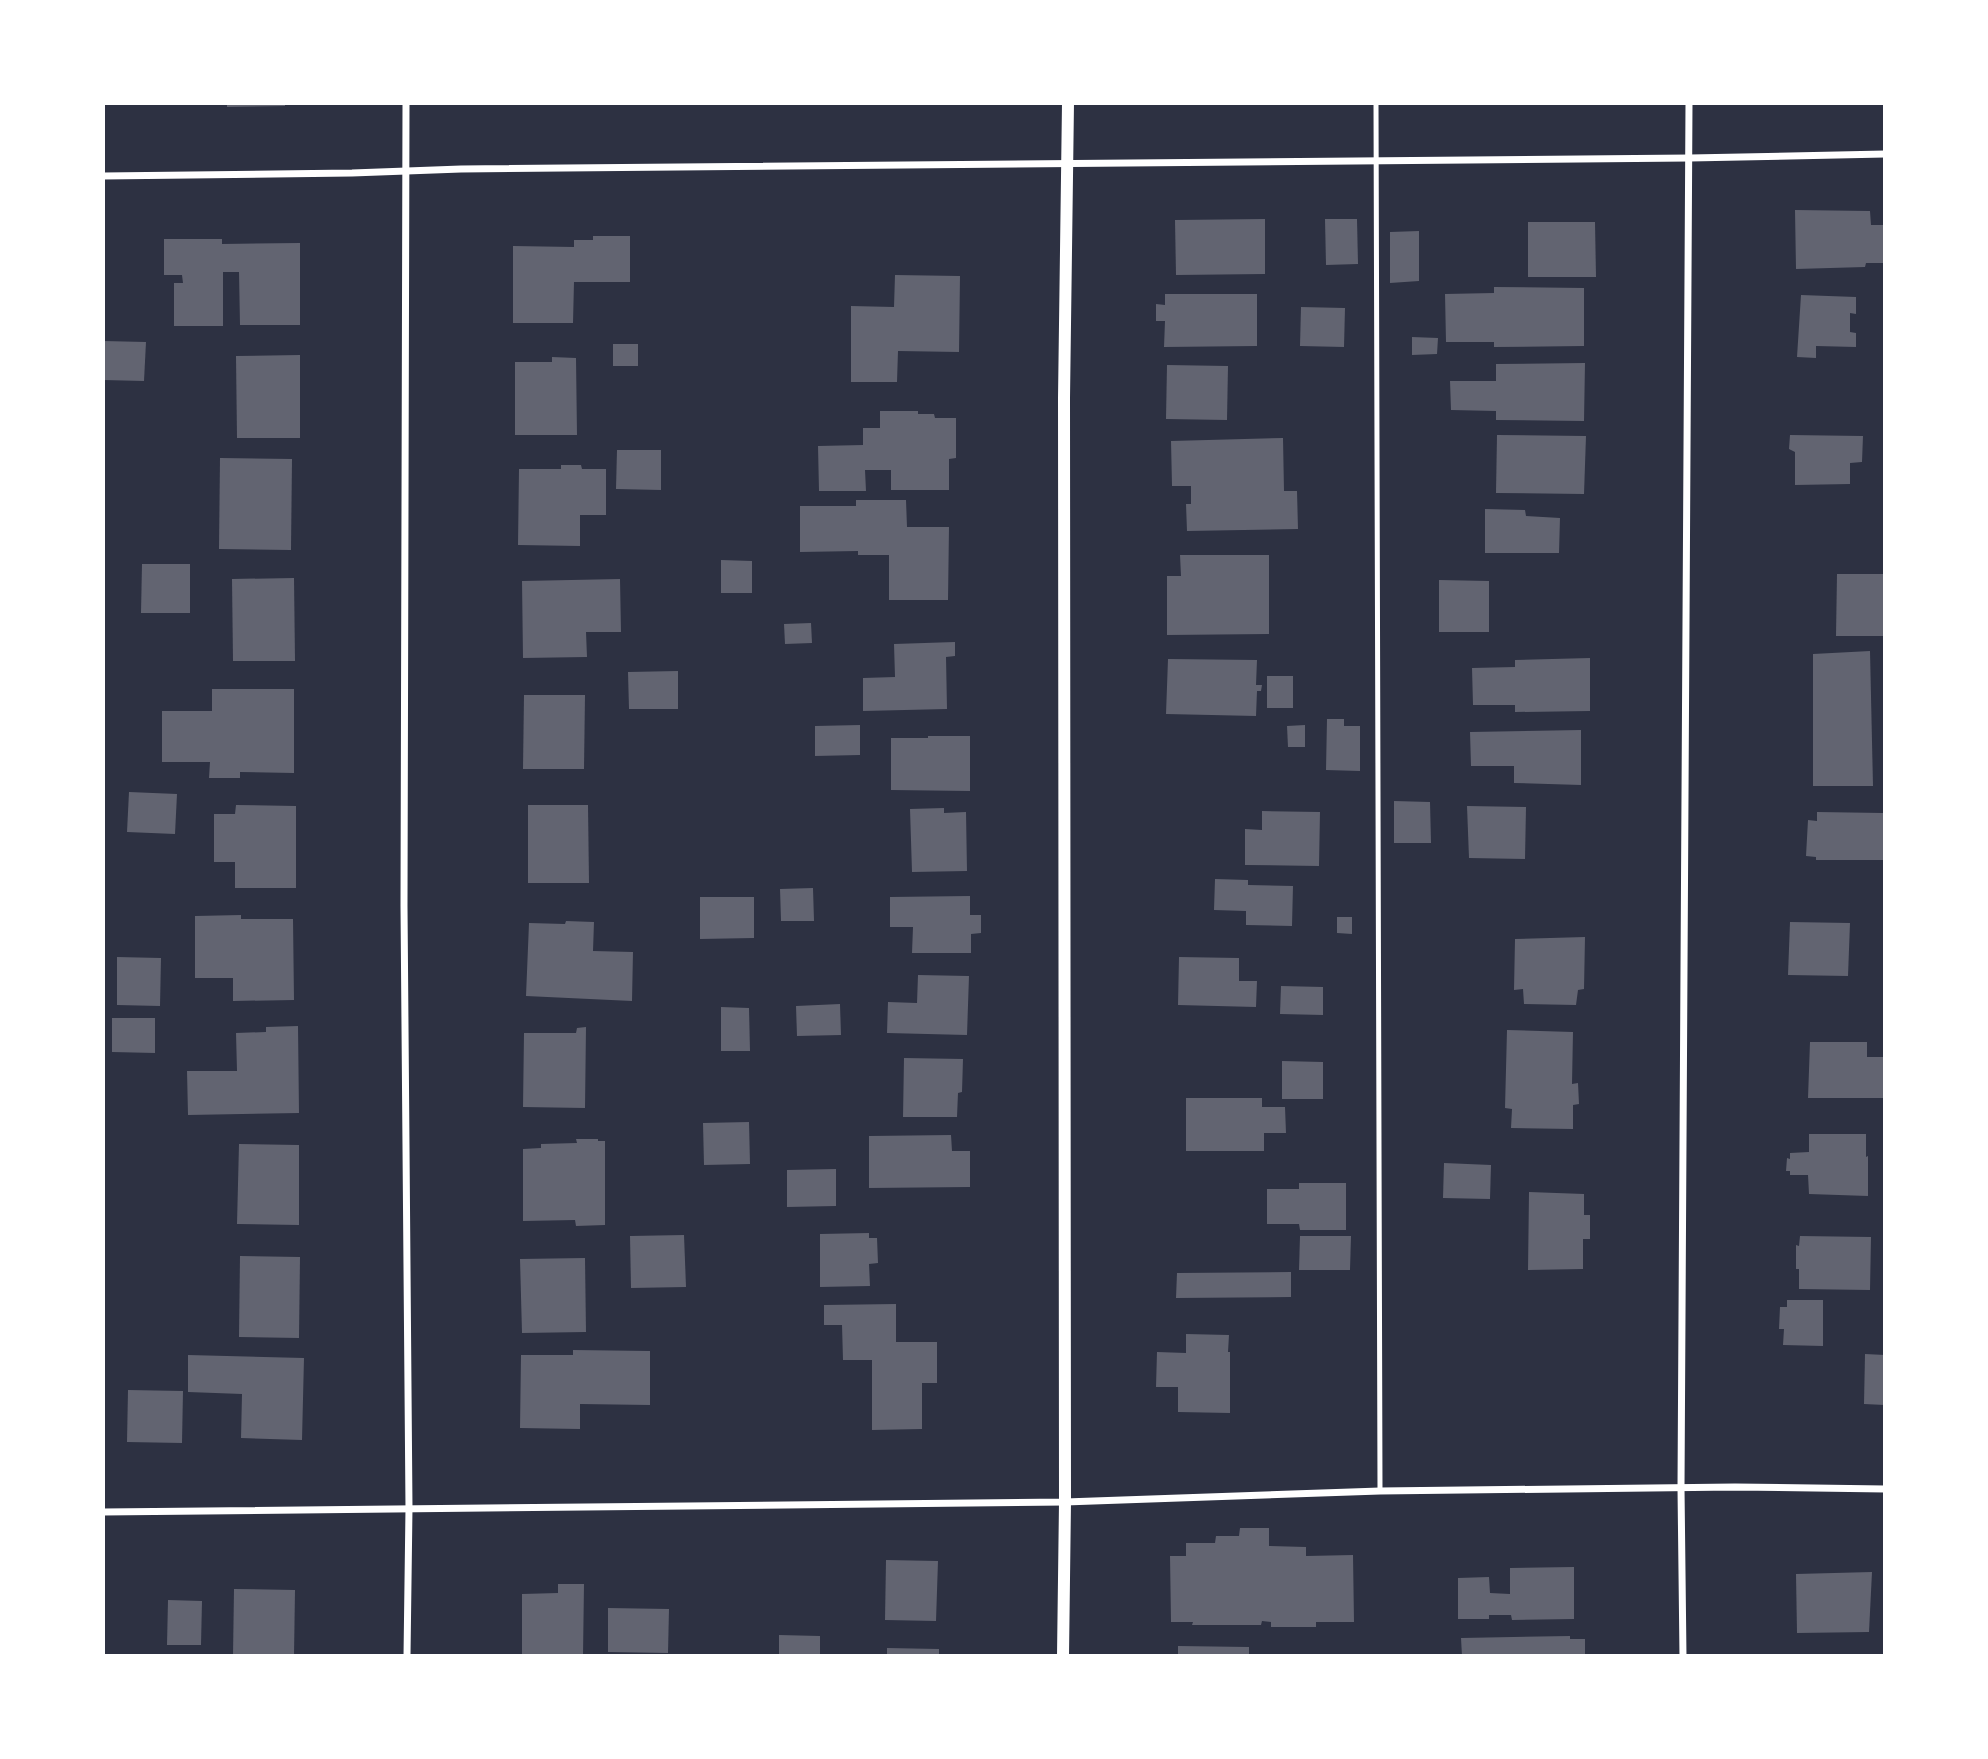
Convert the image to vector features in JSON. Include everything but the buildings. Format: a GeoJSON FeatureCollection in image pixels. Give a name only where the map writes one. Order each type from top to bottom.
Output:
{"type":"FeatureCollection","features":[{"type":"Feature","properties":{"kind":"street"},"geometry":{"type":"LineString","coordinates":[[406,103],[404,906],[409,1508],[407,1656]]}},
{"type":"Feature","properties":{"kind":"street"},"geometry":{"type":"LineString","coordinates":[[1063,1656],[1064,398],[1068,103]]}},
{"type":"Feature","properties":{"kind":"street"},"geometry":{"type":"LineString","coordinates":[[1683,1656],[1681,1488],[1689,103]]}},
{"type":"Feature","properties":{"kind":"street"},"geometry":{"type":"LineString","coordinates":[[103,176],[1690,158],[1885,153]]}},
{"type":"Feature","properties":{"kind":"street"},"geometry":{"type":"LineString","coordinates":[[103,1512],[1065,1502],[1380,1491],[1885,1489]]}},
{"type":"Feature","properties":{"kind":"lane"},"geometry":{"type":"LineString","coordinates":[[1376,103],[1380,1491]]}}]}
